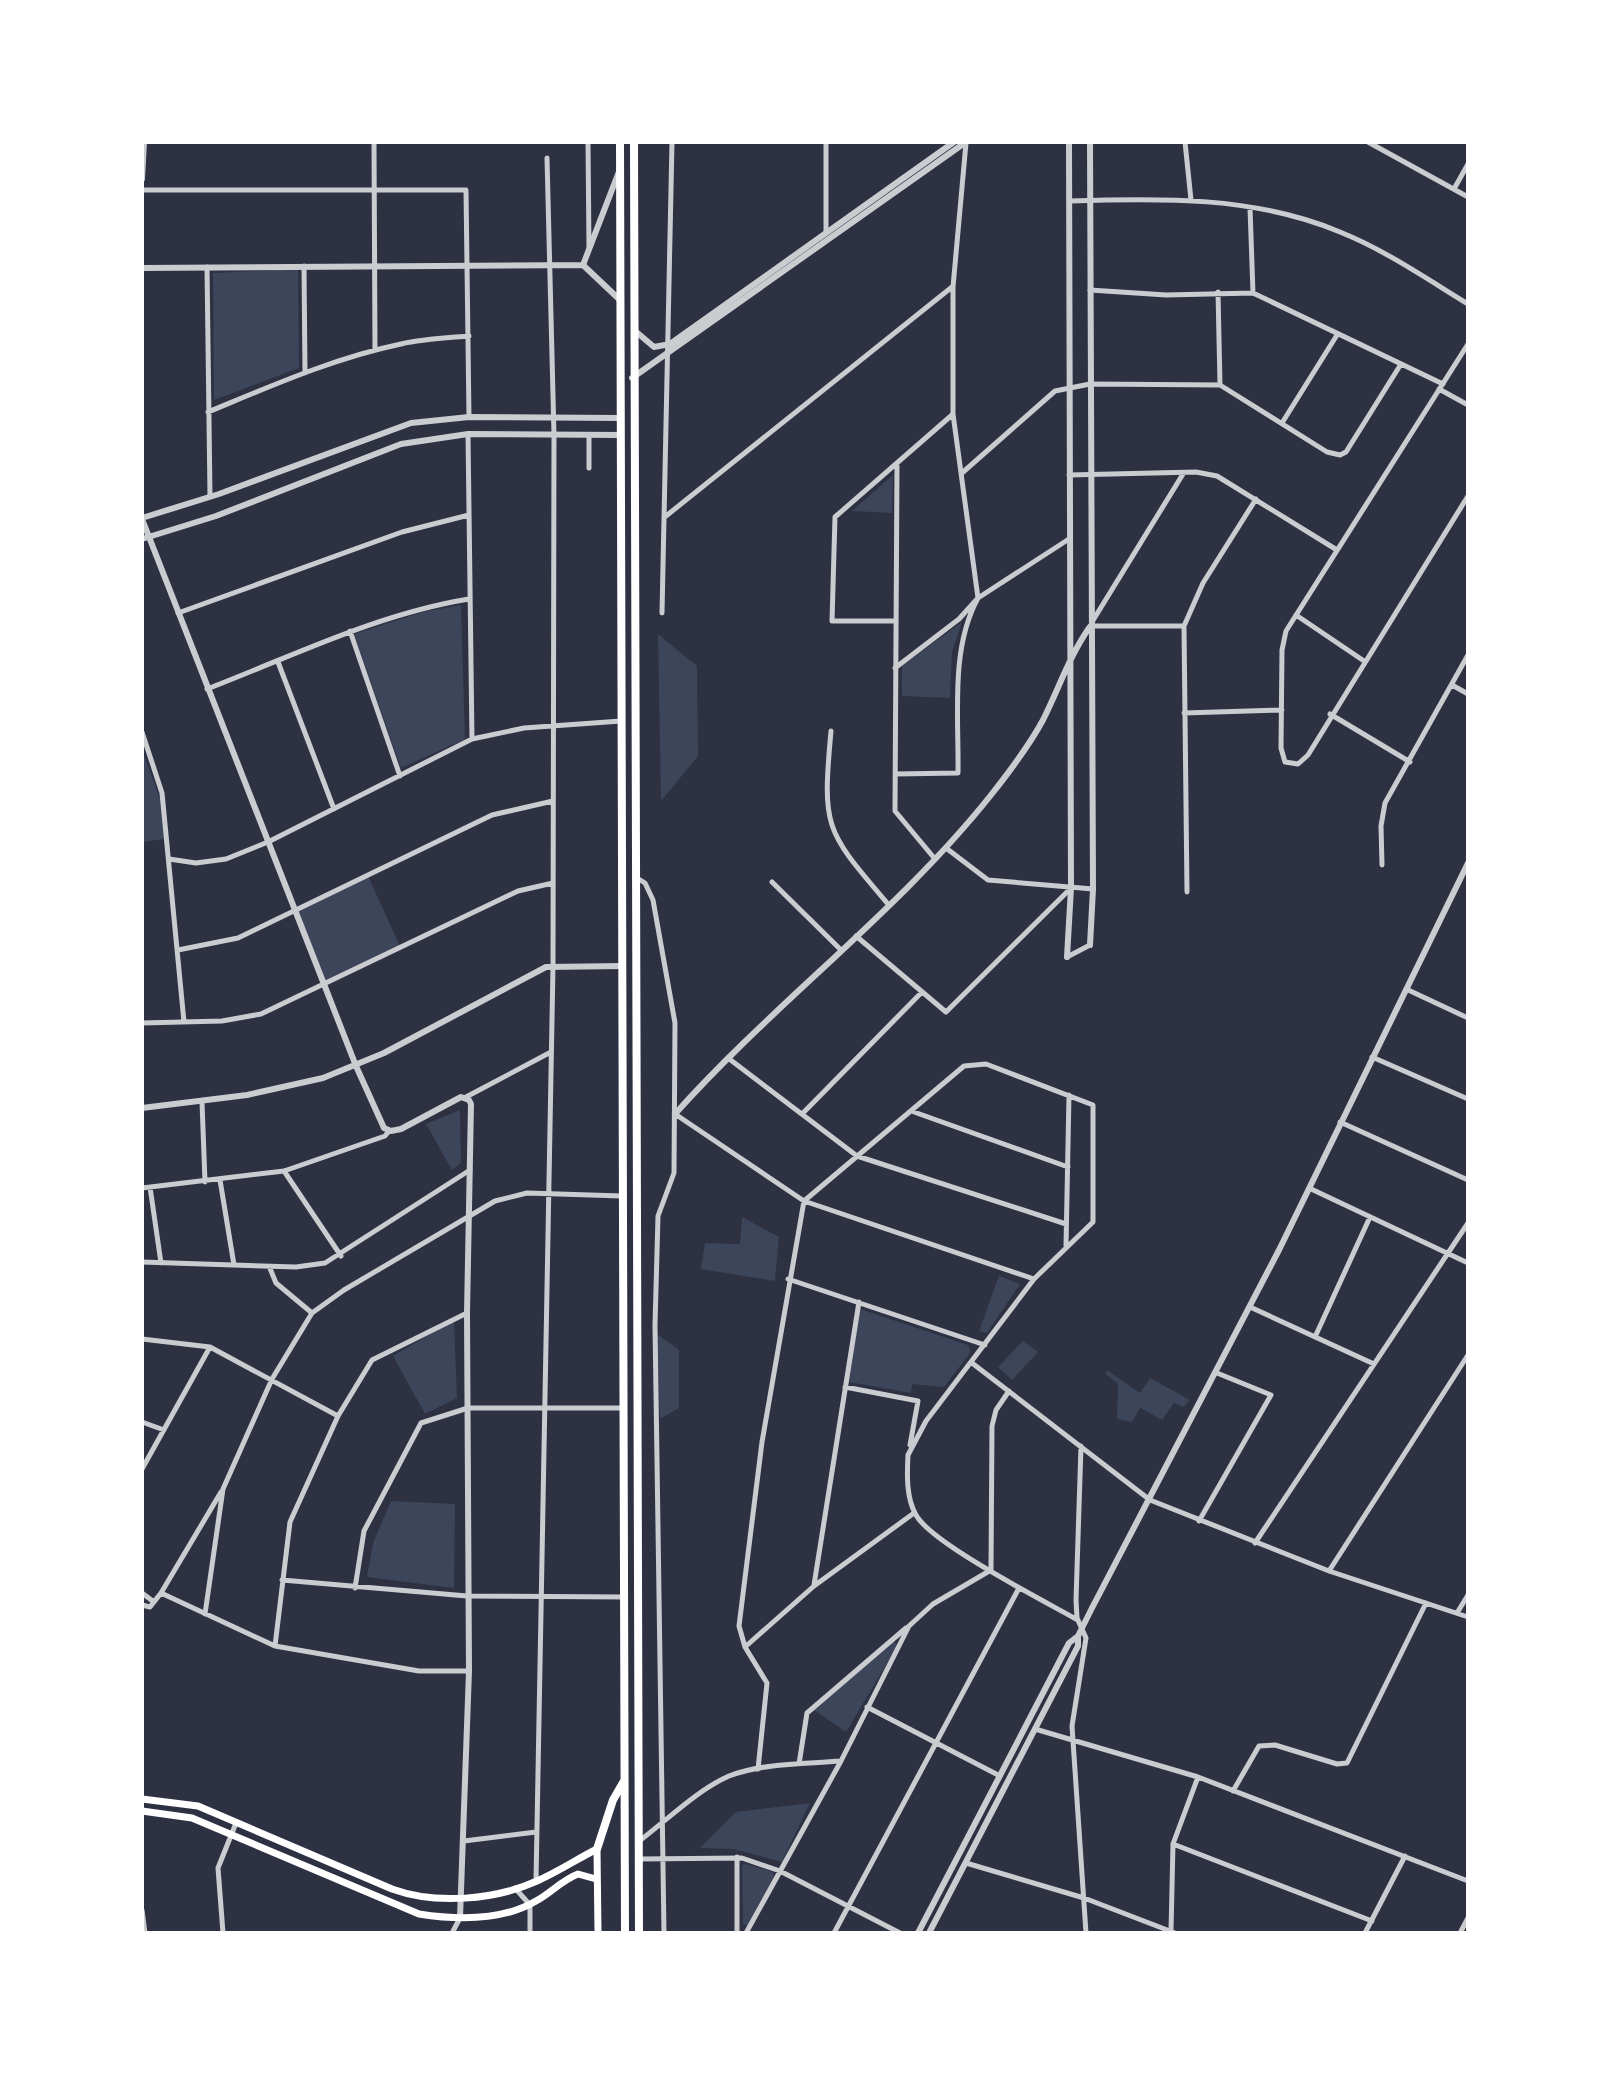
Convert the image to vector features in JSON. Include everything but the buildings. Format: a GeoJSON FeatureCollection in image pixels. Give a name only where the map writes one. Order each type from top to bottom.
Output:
{"type":"FeatureCollection","features":[{"type":"Feature","properties":{"kind":"highway"},"geometry":{"type":"LineString","coordinates":[[620,142],[625,1933]]}},
{"type":"Feature","properties":{"kind":"highway"},"geometry":{"type":"LineString","coordinates":[[634,142],[632,378],[639,1933]]}},
{"type":"Feature","properties":{"kind":"highway"},"geometry":{"type":"LineString","coordinates":[[597,1849],[613,1800],[625,1780]]}},
{"type":"Feature","properties":{"kind":"main road"},"geometry":{"type":"LineString","coordinates":[[142,1799],[198,1806],[407,1895],[463,1897],[515,1888],[536,1882],[597,1849]]}},
{"type":"Feature","properties":{"kind":"main road"},"geometry":{"type":"LineString","coordinates":[[142,1811],[179,1815],[401,1908],[429,1916],[460,1918],[492,1915],[530,1905],[578,1874],[596,1879]]}},
{"type":"Feature","properties":{"kind":"main road"},"geometry":{"type":"LineString","coordinates":[[597,1849],[598,1933]]}},
{"type":"Feature","properties":{"kind":"street"},"geometry":{"type":"LineString","coordinates":[[142,179],[144,142]]}},
{"type":"Feature","properties":{"kind":"street"},"geometry":{"type":"LineString","coordinates":[[374,142],[375,350]]}},
{"type":"Feature","properties":{"kind":"street"},"geometry":{"type":"LineString","coordinates":[[588,142],[589,253]]}},
{"type":"Feature","properties":{"kind":"street"},"geometry":{"type":"LineString","coordinates":[[662,613],[672,142]]}},
{"type":"Feature","properties":{"kind":"street"},"geometry":{"type":"LineString","coordinates":[[826,142],[828,239]]}},
{"type":"Feature","properties":{"kind":"street"},"geometry":{"type":"LineString","coordinates":[[828,239],[954,142]]}},
{"type":"Feature","properties":{"kind":"street"},"geometry":{"type":"LineString","coordinates":[[632,378],[670,348],[966,142]]}},
{"type":"Feature","properties":{"kind":"street"},"geometry":{"type":"LineString","coordinates":[[895,774],[957,775],[961,647],[969,614],[978,598],[953,414],[953,287],[966,142]]}},
{"type":"Feature","properties":{"kind":"street"},"geometry":{"type":"LineString","coordinates":[[1067,957],[1071,888],[1069,142]]}},
{"type":"Feature","properties":{"kind":"street"},"geometry":{"type":"LineString","coordinates":[[1067,957],[1090,945],[1093,889],[1090,142]]}},
{"type":"Feature","properties":{"kind":"street"},"geometry":{"type":"LineString","coordinates":[[1185,142],[1191,200]]}},
{"type":"Feature","properties":{"kind":"street"},"geometry":{"type":"LineString","coordinates":[[1370,142],[1468,197]]}},
{"type":"Feature","properties":{"kind":"street"},"geometry":{"type":"LineString","coordinates":[[536,1882],[553,966],[554,435],[547,158]]}},
{"type":"Feature","properties":{"kind":"street"},"geometry":{"type":"LineString","coordinates":[[1454,189],[1468,164]]}},
{"type":"Feature","properties":{"kind":"street"},"geometry":{"type":"LineString","coordinates":[[583,265],[613,178],[620,169]]}},
{"type":"Feature","properties":{"kind":"street"},"geometry":{"type":"LineString","coordinates":[[142,190],[466,190],[469,417]]}},
{"type":"Feature","properties":{"kind":"street"},"geometry":{"type":"LineString","coordinates":[[1070,201],[1191,200],[1250,208],[1340,231],[1468,304]]}},
{"type":"Feature","properties":{"kind":"street"},"geometry":{"type":"LineString","coordinates":[[1250,208],[1253,293]]}},
{"type":"Feature","properties":{"kind":"street"},"geometry":{"type":"LineString","coordinates":[[304,265],[305,373]]}},
{"type":"Feature","properties":{"kind":"street"},"geometry":{"type":"LineString","coordinates":[[142,268],[583,265],[620,300]]}},
{"type":"Feature","properties":{"kind":"street"},"geometry":{"type":"LineString","coordinates":[[207,267],[210,496]]}},
{"type":"Feature","properties":{"kind":"street"},"geometry":{"type":"LineString","coordinates":[[665,517],[953,287]]}},
{"type":"Feature","properties":{"kind":"street"},"geometry":{"type":"LineString","coordinates":[[1090,290],[1166,295],[1253,293],[1401,364],[1468,405]]}},
{"type":"Feature","properties":{"kind":"street"},"geometry":{"type":"LineString","coordinates":[[1218,292],[1220,385]]}},
{"type":"Feature","properties":{"kind":"street"},"geometry":{"type":"LineString","coordinates":[[633,327],[654,347],[670,348]]}},
{"type":"Feature","properties":{"kind":"street"},"geometry":{"type":"LineString","coordinates":[[1282,423],[1337,335]]}},
{"type":"Feature","properties":{"kind":"street"},"geometry":{"type":"LineString","coordinates":[[208,412],[305,373],[375,350],[404,343],[469,336]]}},
{"type":"Feature","properties":{"kind":"street"},"geometry":{"type":"LineString","coordinates":[[1468,344],[1286,631],[1282,650],[1281,754],[1293,765],[1304,761],[1330,714],[1465,506],[1468,496]]}},
{"type":"Feature","properties":{"kind":"street"},"geometry":{"type":"LineString","coordinates":[[962,473],[1055,391],[1090,384],[1220,385],[1327,452],[1343,454],[1401,364]]}},
{"type":"Feature","properties":{"kind":"street"},"geometry":{"type":"LineString","coordinates":[[895,621],[832,621],[835,517],[953,414]]}},
{"type":"Feature","properties":{"kind":"street"},"geometry":{"type":"LineString","coordinates":[[389,1131],[375,1111],[323,985],[178,614],[145,539],[142,518],[210,496],[387,429],[469,417],[620,418]]}},
{"type":"Feature","properties":{"kind":"street"},"geometry":{"type":"LineString","coordinates":[[468,434],[472,739]]}},
{"type":"Feature","properties":{"kind":"street"},"geometry":{"type":"LineString","coordinates":[[145,539],[401,444],[468,434],[620,435]]}},
{"type":"Feature","properties":{"kind":"street"},"geometry":{"type":"LineString","coordinates":[[589,435],[589,468]]}},
{"type":"Feature","properties":{"kind":"street"},"geometry":{"type":"LineString","coordinates":[[897,465],[895,774],[898,818],[935,859]]}},
{"type":"Feature","properties":{"kind":"street"},"geometry":{"type":"LineString","coordinates":[[1069,475],[1184,473],[1217,476],[1337,550]]}},
{"type":"Feature","properties":{"kind":"street"},"geometry":{"type":"LineString","coordinates":[[675,1114],[728,1058],[946,848],[990,795],[1035,733],[1069,658],[1184,473]]}},
{"type":"Feature","properties":{"kind":"street"},"geometry":{"type":"LineString","coordinates":[[1187,892],[1184,626],[1203,583],[1256,499]]}},
{"type":"Feature","properties":{"kind":"street"},"geometry":{"type":"LineString","coordinates":[[178,614],[402,532],[469,515]]}},
{"type":"Feature","properties":{"kind":"street"},"geometry":{"type":"LineString","coordinates":[[895,668],[959,619],[978,598],[1069,539]]}},
{"type":"Feature","properties":{"kind":"street"},"geometry":{"type":"LineString","coordinates":[[207,689],[350,631],[423,607],[469,599]]}},
{"type":"Feature","properties":{"kind":"street"},"geometry":{"type":"LineString","coordinates":[[1296,615],[1364,661]]}},
{"type":"Feature","properties":{"kind":"street"},"geometry":{"type":"LineString","coordinates":[[1090,626],[1184,626]]}},
{"type":"Feature","properties":{"kind":"street"},"geometry":{"type":"LineString","coordinates":[[350,631],[400,776]]}},
{"type":"Feature","properties":{"kind":"street"},"geometry":{"type":"LineString","coordinates":[[1382,865],[1383,810],[1468,655]]}},
{"type":"Feature","properties":{"kind":"street"},"geometry":{"type":"LineString","coordinates":[[278,662],[334,809]]}},
{"type":"Feature","properties":{"kind":"street"},"geometry":{"type":"LineString","coordinates":[[1451,685],[1468,694]]}},
{"type":"Feature","properties":{"kind":"street"},"geometry":{"type":"LineString","coordinates":[[1184,713],[1282,710]]}},
{"type":"Feature","properties":{"kind":"street"},"geometry":{"type":"LineString","coordinates":[[1330,714],[1410,762]]}},
{"type":"Feature","properties":{"kind":"street"},"geometry":{"type":"LineString","coordinates":[[169,859],[196,863],[226,859],[268,842],[472,739],[492,733],[554,725],[622,721]]}},
{"type":"Feature","properties":{"kind":"street"},"geometry":{"type":"LineString","coordinates":[[831,731],[826,786],[832,832],[843,851],[888,904]]}},
{"type":"Feature","properties":{"kind":"street"},"geometry":{"type":"LineString","coordinates":[[142,732],[162,793],[184,1022]]}},
{"type":"Feature","properties":{"kind":"street"},"geometry":{"type":"LineString","coordinates":[[178,950],[238,938],[492,815],[553,801]]}},
{"type":"Feature","properties":{"kind":"street"},"geometry":{"type":"LineString","coordinates":[[946,848],[988,880],[1093,889]]}},
{"type":"Feature","properties":{"kind":"street"},"geometry":{"type":"LineString","coordinates":[[918,1933],[1069,1643],[1078,1636],[1217,1373],[1468,863]]}},
{"type":"Feature","properties":{"kind":"street"},"geometry":{"type":"LineString","coordinates":[[635,877],[645,883],[653,900],[675,1023],[673,1181],[658,1216],[656,1309],[664,1933]]}},
{"type":"Feature","properties":{"kind":"street"},"geometry":{"type":"LineString","coordinates":[[772,882],[840,949]]}},
{"type":"Feature","properties":{"kind":"street"},"geometry":{"type":"LineString","coordinates":[[142,1023],[261,1014],[518,891],[553,883]]}},
{"type":"Feature","properties":{"kind":"street"},"geometry":{"type":"LineString","coordinates":[[855,936],[946,1012],[1071,888]]}},
{"type":"Feature","properties":{"kind":"street"},"geometry":{"type":"LineString","coordinates":[[142,1108],[285,1089],[356,1066],[553,966],[622,966]]}},
{"type":"Feature","properties":{"kind":"street"},"geometry":{"type":"LineString","coordinates":[[1406,989],[1468,1018]]}},
{"type":"Feature","properties":{"kind":"street"},"geometry":{"type":"LineString","coordinates":[[803,1113],[922,992]]}},
{"type":"Feature","properties":{"kind":"street"},"geometry":{"type":"LineString","coordinates":[[142,1188],[284,1171],[360,1146],[466,1097],[551,1052]]}},
{"type":"Feature","properties":{"kind":"street"},"geometry":{"type":"LineString","coordinates":[[1371,1057],[1468,1099]]}},
{"type":"Feature","properties":{"kind":"street"},"geometry":{"type":"LineString","coordinates":[[728,1058],[857,1156],[1066,1224]]}},
{"type":"Feature","properties":{"kind":"street"},"geometry":{"type":"LineString","coordinates":[[758,1769],[767,1683],[745,1647],[739,1626],[762,1442],[804,1201],[972,1063],[986,1064],[1093,1105],[1093,1222],[1034,1279],[926,1421],[908,1455]]}},
{"type":"Feature","properties":{"kind":"street"},"geometry":{"type":"LineString","coordinates":[[1066,1246],[1069,1095]]}},
{"type":"Feature","properties":{"kind":"street"},"geometry":{"type":"LineString","coordinates":[[452,1933],[460,1918],[463,1897],[469,1671],[467,1313],[472,1110],[466,1097]]}},
{"type":"Feature","properties":{"kind":"street"},"geometry":{"type":"LineString","coordinates":[[202,1102],[205,1182]]}},
{"type":"Feature","properties":{"kind":"street"},"geometry":{"type":"LineString","coordinates":[[913,1112],[1068,1167]]}},
{"type":"Feature","properties":{"kind":"street"},"geometry":{"type":"LineString","coordinates":[[675,1114],[804,1201],[1034,1279]]}},
{"type":"Feature","properties":{"kind":"street"},"geometry":{"type":"LineString","coordinates":[[1340,1122],[1468,1180]]}},
{"type":"Feature","properties":{"kind":"street"},"geometry":{"type":"LineString","coordinates":[[142,1262],[313,1266],[341,1256],[470,1170]]}},
{"type":"Feature","properties":{"kind":"street"},"geometry":{"type":"LineString","coordinates":[[284,1171],[341,1256]]}},
{"type":"Feature","properties":{"kind":"street"},"geometry":{"type":"LineString","coordinates":[[220,1180],[234,1265]]}},
{"type":"Feature","properties":{"kind":"street"},"geometry":{"type":"LineString","coordinates":[[150,1187],[161,1263]]}},
{"type":"Feature","properties":{"kind":"street"},"geometry":{"type":"LineString","coordinates":[[1309,1188],[1468,1263]]}},
{"type":"Feature","properties":{"kind":"street"},"geometry":{"type":"LineString","coordinates":[[142,1605],[150,1607],[161,1593],[223,1489],[272,1379],[312,1313],[344,1290],[510,1196],[548,1193],[622,1196]]}},
{"type":"Feature","properties":{"kind":"street"},"geometry":{"type":"LineString","coordinates":[[1315,1337],[1370,1217]]}},
{"type":"Feature","properties":{"kind":"street"},"geometry":{"type":"LineString","coordinates":[[1255,1543],[1468,1223]]}},
{"type":"Feature","properties":{"kind":"street"},"geometry":{"type":"LineString","coordinates":[[269,1266],[276,1283],[312,1313]]}},
{"type":"Feature","properties":{"kind":"street"},"geometry":{"type":"LineString","coordinates":[[788,1279],[985,1345]]}},
{"type":"Feature","properties":{"kind":"street"},"geometry":{"type":"LineString","coordinates":[[814,1586],[859,1302]]}},
{"type":"Feature","properties":{"kind":"street"},"geometry":{"type":"LineString","coordinates":[[1250,1307],[1374,1364]]}},
{"type":"Feature","properties":{"kind":"street"},"geometry":{"type":"LineString","coordinates":[[275,1646],[290,1522],[338,1416],[372,1360],[467,1313]]}},
{"type":"Feature","properties":{"kind":"street"},"geometry":{"type":"LineString","coordinates":[[142,1339],[210,1347],[338,1416]]}},
{"type":"Feature","properties":{"kind":"street"},"geometry":{"type":"LineString","coordinates":[[142,1469],[210,1347]]}},
{"type":"Feature","properties":{"kind":"street"},"geometry":{"type":"LineString","coordinates":[[1329,1571],[1468,1355]]}},
{"type":"Feature","properties":{"kind":"street"},"geometry":{"type":"LineString","coordinates":[[972,1363],[1150,1500],[1329,1571],[1468,1617]]}},
{"type":"Feature","properties":{"kind":"street"},"geometry":{"type":"LineString","coordinates":[[1199,1521],[1271,1395],[1217,1373]]}},
{"type":"Feature","properties":{"kind":"street"},"geometry":{"type":"LineString","coordinates":[[845,1387],[918,1401],[908,1455],[914,1513],[929,1531],[1019,1588],[1077,1619]]}},
{"type":"Feature","properties":{"kind":"street"},"geometry":{"type":"LineString","coordinates":[[991,1570],[992,1426],[996,1410],[1009,1391]]}},
{"type":"Feature","properties":{"kind":"street"},"geometry":{"type":"LineString","coordinates":[[355,1588],[364,1531],[421,1423],[468,1408],[624,1408]]}},
{"type":"Feature","properties":{"kind":"street"},"geometry":{"type":"LineString","coordinates":[[142,1422],[164,1430]]}},
{"type":"Feature","properties":{"kind":"street"},"geometry":{"type":"LineString","coordinates":[[1081,1446],[1077,1619],[1086,1638],[1073,1713],[1086,1933]]}},
{"type":"Feature","properties":{"kind":"street"},"geometry":{"type":"LineString","coordinates":[[205,1614],[223,1489]]}},
{"type":"Feature","properties":{"kind":"street"},"geometry":{"type":"LineString","coordinates":[[745,1647],[814,1586],[914,1513]]}},
{"type":"Feature","properties":{"kind":"street"},"geometry":{"type":"LineString","coordinates":[[799,1764],[807,1713],[926,1609],[991,1570]]}},
{"type":"Feature","properties":{"kind":"street"},"geometry":{"type":"LineString","coordinates":[[282,1580],[467,1596],[625,1597]]}},
{"type":"Feature","properties":{"kind":"street"},"geometry":{"type":"LineString","coordinates":[[834,1933],[1019,1588]]}},
{"type":"Feature","properties":{"kind":"street"},"geometry":{"type":"LineString","coordinates":[[142,1593],[154,1602]]}},
{"type":"Feature","properties":{"kind":"street"},"geometry":{"type":"LineString","coordinates":[[161,1593],[275,1646],[419,1671],[469,1671]]}},
{"type":"Feature","properties":{"kind":"street"},"geometry":{"type":"LineString","coordinates":[[1457,1613],[1468,1595]]}},
{"type":"Feature","properties":{"kind":"street"},"geometry":{"type":"LineString","coordinates":[[1233,1791],[1259,1746],[1275,1745],[1337,1764],[1347,1763],[1426,1603]]}},
{"type":"Feature","properties":{"kind":"street"},"geometry":{"type":"LineString","coordinates":[[746,1933],[841,1761],[909,1626]]}},
{"type":"Feature","properties":{"kind":"street"},"geometry":{"type":"LineString","coordinates":[[929,1933],[1078,1646],[1078,1636]]}},
{"type":"Feature","properties":{"kind":"street"},"geometry":{"type":"LineString","coordinates":[[867,1707],[1000,1776]]}},
{"type":"Feature","properties":{"kind":"street"},"geometry":{"type":"LineString","coordinates":[[1035,1729],[1198,1777],[1468,1881]]}},
{"type":"Feature","properties":{"kind":"street"},"geometry":{"type":"LineString","coordinates":[[638,1842],[717,1782],[758,1769],[841,1761]]}},
{"type":"Feature","properties":{"kind":"street"},"geometry":{"type":"LineString","coordinates":[[966,1863],[1084,1898],[1173,1932],[1173,1844],[1198,1777]]}},
{"type":"Feature","properties":{"kind":"street"},"geometry":{"type":"LineString","coordinates":[[223,1933],[218,1868],[236,1822]]}},
{"type":"Feature","properties":{"kind":"street"},"geometry":{"type":"LineString","coordinates":[[464,1841],[536,1832]]}},
{"type":"Feature","properties":{"kind":"street"},"geometry":{"type":"LineString","coordinates":[[1173,1844],[1372,1921]]}},
{"type":"Feature","properties":{"kind":"street"},"geometry":{"type":"LineString","coordinates":[[1365,1933],[1405,1856]]}},
{"type":"Feature","properties":{"kind":"street"},"geometry":{"type":"LineString","coordinates":[[639,1859],[737,1857],[780,1871],[900,1933]]}},
{"type":"Feature","properties":{"kind":"street"},"geometry":{"type":"LineString","coordinates":[[737,1857],[737,1933]]}},
{"type":"Feature","properties":{"kind":"street"},"geometry":{"type":"LineString","coordinates":[[515,1888],[530,1905],[530,1933]]}},
{"type":"Feature","properties":{"kind":"street"},"geometry":{"type":"LineString","coordinates":[[142,1910],[145,1933]]}},
{"type":"Feature","properties":{"kind":"street"},"geometry":{"type":"LineString","coordinates":[[1460,1933],[1468,1918]]}},
{"type":"Feature","properties":{"kind":"shaded area"},"geometry":{"type":"Polygon","coordinates":[[[298,269],[299,368],[214,400],[213,273],[298,269]]]}},
{"type":"Feature","properties":{"kind":"shaded area"},"geometry":{"type":"Polygon","coordinates":[[[893,475],[892,513],[852,511],[893,475]]]}},
{"type":"Feature","properties":{"kind":"shaded area"},"geometry":{"type":"Polygon","coordinates":[[[461,605],[465,739],[401,768],[354,634],[423,612],[461,605]]]}},
{"type":"Feature","properties":{"kind":"shaded area"},"geometry":{"type":"Polygon","coordinates":[[[962,622],[952,652],[950,698],[902,696],[902,666],[962,622]]]}},
{"type":"Feature","properties":{"kind":"shaded area"},"geometry":{"type":"Polygon","coordinates":[[[658,634],[697,666],[698,756],[661,801],[658,634]]]}},
{"type":"Feature","properties":{"kind":"shaded area"},"geometry":{"type":"Polygon","coordinates":[[[142,749],[160,799],[164,839],[142,842],[142,749]]]}},
{"type":"Feature","properties":{"kind":"shaded area"},"geometry":{"type":"Polygon","coordinates":[[[368,876],[400,946],[323,985],[295,912],[368,876]]]}},
{"type":"Feature","properties":{"kind":"shaded area"},"geometry":{"type":"Polygon","coordinates":[[[460,1110],[461,1163],[452,1170],[426,1124],[460,1110]]]}},
{"type":"Feature","properties":{"kind":"shaded area"},"geometry":{"type":"Polygon","coordinates":[[[742,1217],[779,1237],[775,1281],[701,1269],[705,1243],[740,1244],[742,1217]]]}},
{"type":"Feature","properties":{"kind":"shaded area"},"geometry":{"type":"Polygon","coordinates":[[[999,1276],[1020,1284],[987,1333],[979,1331],[999,1276]]]}},
{"type":"Feature","properties":{"kind":"shaded area"},"geometry":{"type":"Polygon","coordinates":[[[860,1309],[968,1345],[971,1352],[944,1387],[912,1384],[911,1393],[849,1382],[860,1309]]]}},
{"type":"Feature","properties":{"kind":"shaded area"},"geometry":{"type":"Polygon","coordinates":[[[454,1320],[457,1398],[425,1414],[393,1356],[454,1320]]]}},
{"type":"Feature","properties":{"kind":"shaded area"},"geometry":{"type":"Polygon","coordinates":[[[657,1334],[679,1350],[679,1408],[660,1419],[657,1334]]]}},
{"type":"Feature","properties":{"kind":"shaded area"},"geometry":{"type":"Polygon","coordinates":[[[1023,1341],[1038,1352],[1012,1380],[998,1367],[1023,1341]]]}},
{"type":"Feature","properties":{"kind":"shaded area"},"geometry":{"type":"Polygon","coordinates":[[[1107,1370],[1140,1393],[1150,1378],[1190,1400],[1183,1407],[1174,1403],[1162,1420],[1140,1408],[1132,1422],[1117,1419],[1118,1384],[1106,1374],[1107,1370]]]}},
{"type":"Feature","properties":{"kind":"shaded area"},"geometry":{"type":"Polygon","coordinates":[[[391,1501],[455,1504],[454,1588],[367,1577],[373,1543],[391,1501]]]}},
{"type":"Feature","properties":{"kind":"shaded area"},"geometry":{"type":"Polygon","coordinates":[[[892,1641],[898,1645],[846,1732],[814,1710],[892,1641]]]}},
{"type":"Feature","properties":{"kind":"shaded area"},"geometry":{"type":"Polygon","coordinates":[[[810,1803],[782,1862],[734,1849],[700,1848],[736,1812],[810,1803]]]}},
{"type":"Feature","properties":{"kind":"shaded area"},"geometry":{"type":"Polygon","coordinates":[[[742,1865],[773,1872],[774,1876],[747,1926],[743,1924],[742,1865]]]}}]}
